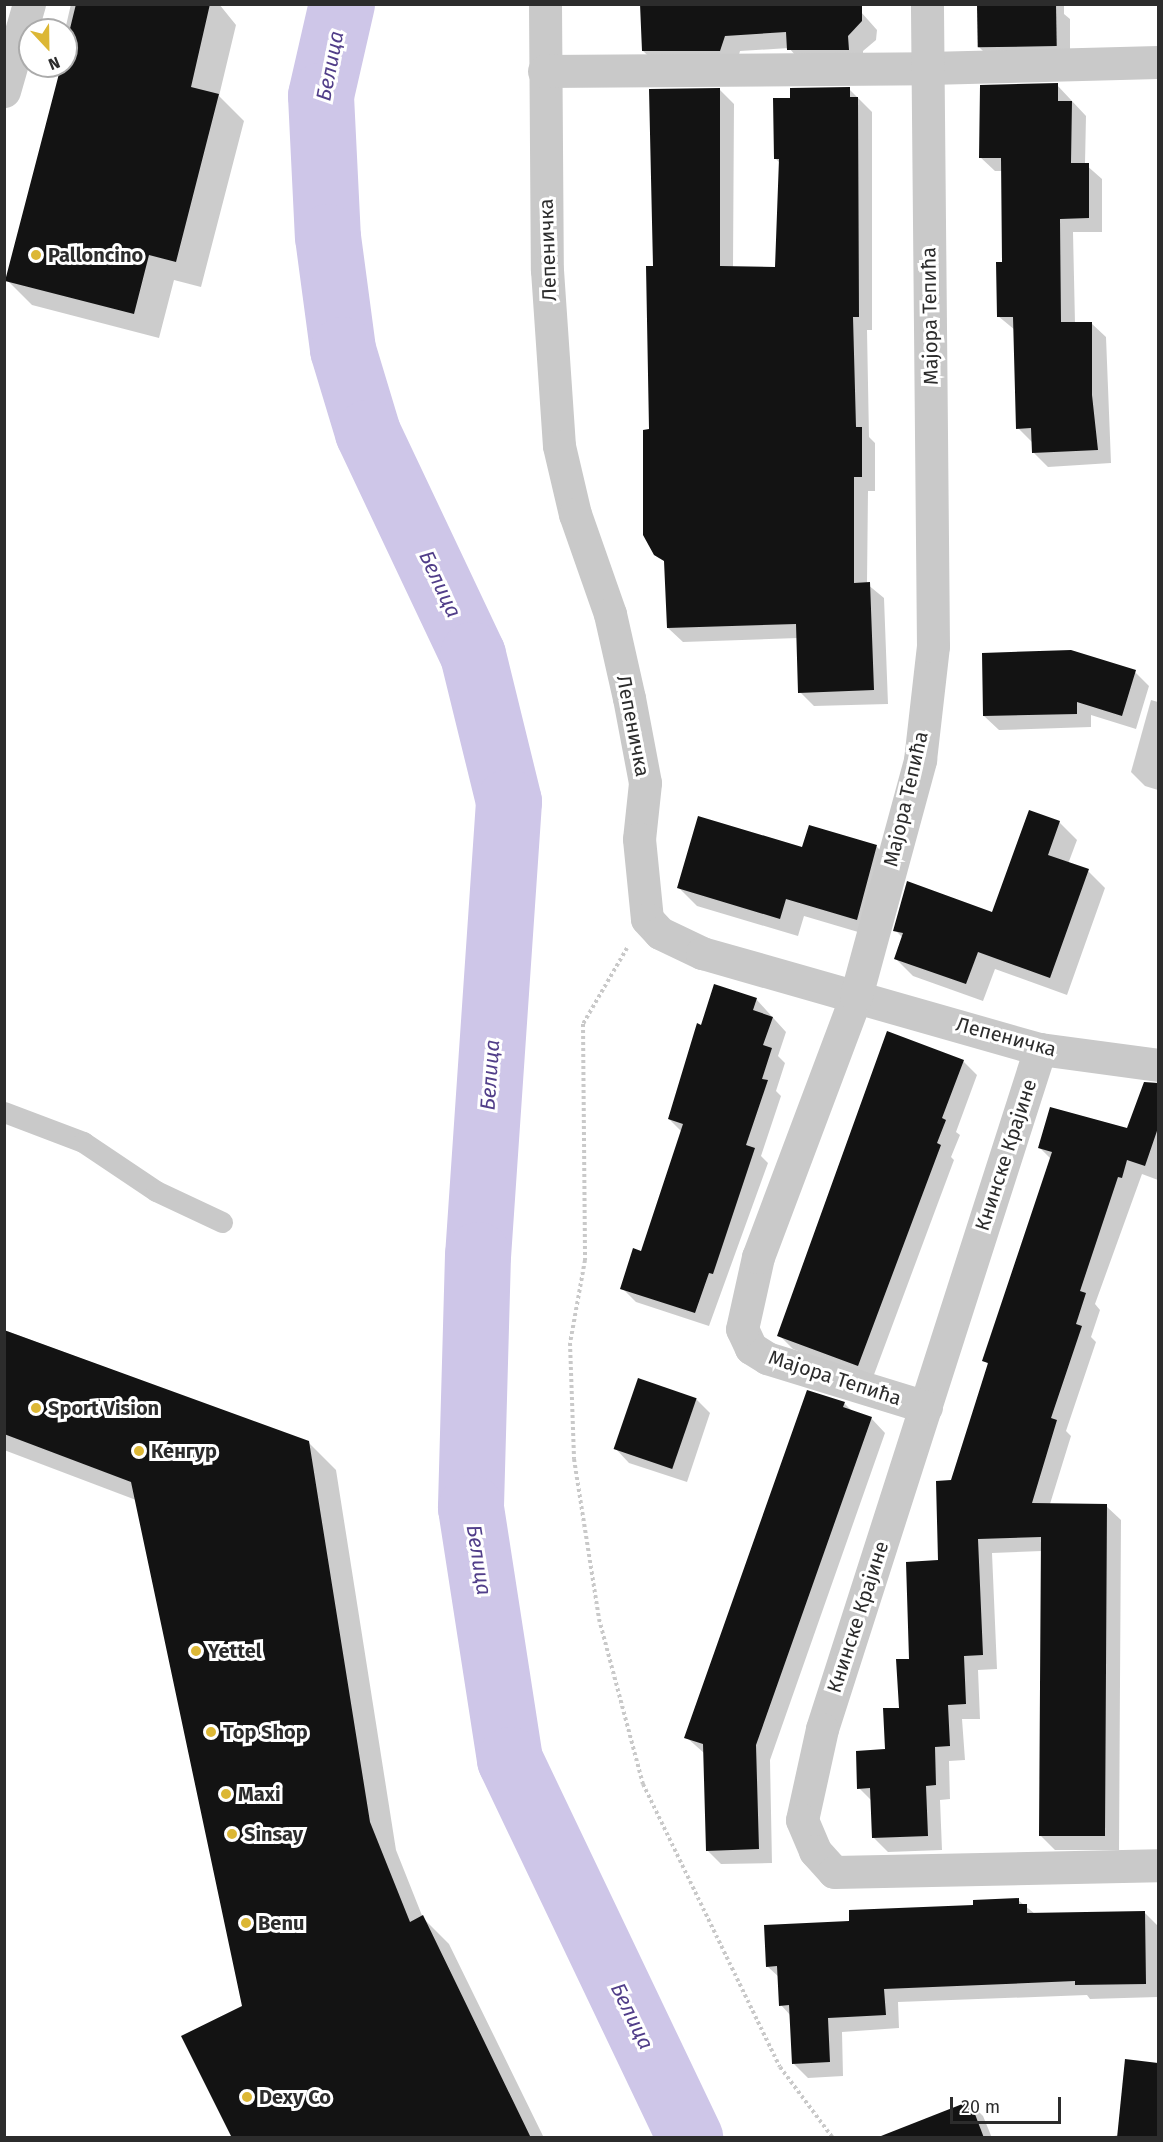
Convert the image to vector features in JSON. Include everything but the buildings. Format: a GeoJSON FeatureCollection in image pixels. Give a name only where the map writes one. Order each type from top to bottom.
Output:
{"type":"FeatureCollection","features":[{"type":"Feature","properties":{"kind":"street"},"geometry":{"type":"LineString","coordinates":[[4,91],[29,4]]}},
{"type":"Feature","properties":{"kind":"street","name":"Лепеничка"},"geometry":{"type":"LineString","coordinates":[[545,4],[548,270],[559,446],[574,514],[609,614],[629,698],[645,783],[639,839],[647,919],[660,933],[684,947],[1040,1049],[1158,1065]]}},
{"type":"Feature","properties":{"kind":"street","name":"Мајора Тепића"},"geometry":{"type":"LineString","coordinates":[[926,1407],[767,1358],[752,1348],[742,1329],[758,1257],[856,996],[920,760],[933,646],[927,4]]}},
{"type":"Feature","properties":{"kind":"street"},"geometry":{"type":"LineString","coordinates":[[544,71],[928,69],[1158,62]]}},
{"type":"Feature","properties":{"kind":"street","name":"Книнске Крајине"},"geometry":{"type":"LineString","coordinates":[[1040,1049],[822,1729],[802,1820],[815,1851],[834,1872],[1158,1865]]}},
{"type":"Feature","properties":{"kind":"lane"},"geometry":{"type":"LineString","coordinates":[[4,1112],[83,1142],[156,1191],[222,1222]]}},
{"type":"Feature","properties":{"kind":"path"},"geometry":{"type":"LineString","coordinates":[[647,919],[609,974],[583,1024],[585,1260],[570,1343],[574,1459],[599,1619],[643,1784],[780,2067],[833,2138]]}},
{"type":"Feature","properties":{"kind":"waterway","name":"Белица"},"geometry":{"type":"LineString","coordinates":[[342,4],[321,96],[328,237],[343,350],[368,433],[473,655],[509,802],[478,1255],[471,1508],[510,1760],[690,2138]]}},
{"type":"Feature","properties":{"kind":"place","name":"Palloncino"},"geometry":{"type":"Point","coordinates":[36,255]}},
{"type":"Feature","properties":{"kind":"place","name":"Sport Vision"},"geometry":{"type":"Point","coordinates":[36,1408]}},
{"type":"Feature","properties":{"kind":"place","name":"Кенгур"},"geometry":{"type":"Point","coordinates":[139,1451]}},
{"type":"Feature","properties":{"kind":"place","name":"Yettel"},"geometry":{"type":"Point","coordinates":[196,1651]}},
{"type":"Feature","properties":{"kind":"place","name":"Top Shop"},"geometry":{"type":"Point","coordinates":[211,1732]}},
{"type":"Feature","properties":{"kind":"place","name":"Maxi"},"geometry":{"type":"Point","coordinates":[226,1794]}},
{"type":"Feature","properties":{"kind":"place","name":"Sinsay"},"geometry":{"type":"Point","coordinates":[232,1834]}},
{"type":"Feature","properties":{"kind":"place","name":"Benu"},"geometry":{"type":"Point","coordinates":[246,1923]}},
{"type":"Feature","properties":{"kind":"place","name":"Dexy Co"},"geometry":{"type":"Point","coordinates":[247,2097]}}]}
